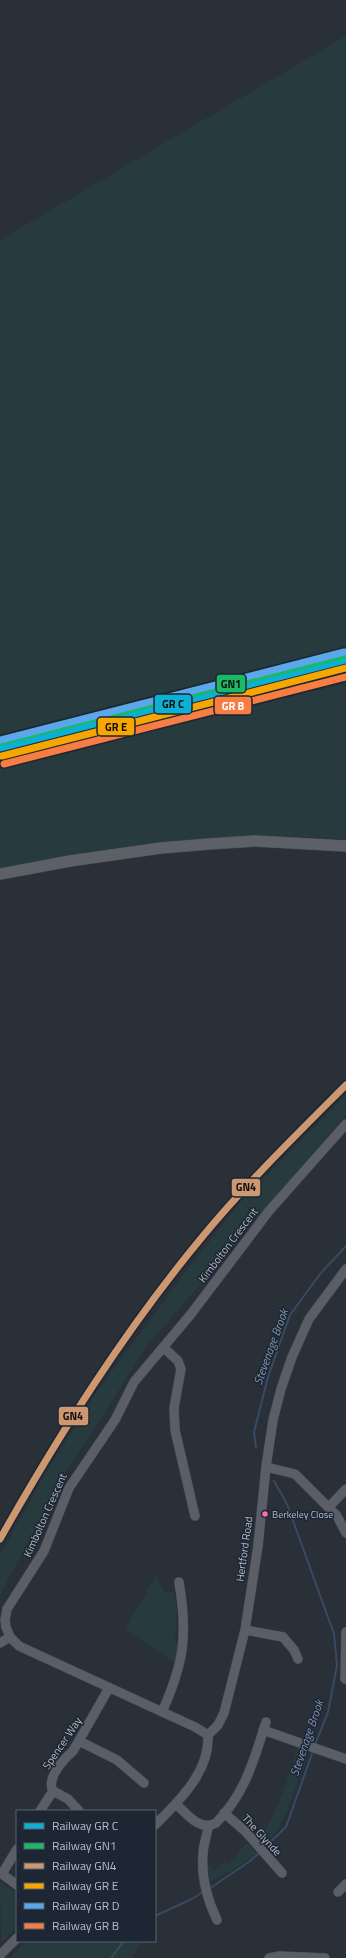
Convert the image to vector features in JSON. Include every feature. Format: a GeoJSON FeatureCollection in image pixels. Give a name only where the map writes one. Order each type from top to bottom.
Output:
{"type":"FeatureCollection","features":[{"type":"Feature","properties":{"kind":"main road"},"geometry":{"type":"LineString","coordinates":[[0,874],[93,858],[209,844],[255,841],[346,846]]}},
{"type":"Feature","properties":{"kind":"street","name":"Kimbolton Crescent"},"geometry":{"type":"LineString","coordinates":[[10,1637],[6,1624],[8,1608],[44,1551],[69,1488],[115,1420],[134,1382],[191,1314],[269,1211],[346,1124]]}},
{"type":"Feature","properties":{"kind":"street","name":"Hertford Road"},"geometry":{"type":"LineString","coordinates":[[208,1735],[218,1725],[224,1713],[245,1630],[258,1546],[266,1467],[273,1420],[281,1389],[292,1357],[309,1319],[346,1269]]}},
{"type":"Feature","properties":{"kind":"street"},"geometry":{"type":"LineString","coordinates":[[163,1347],[178,1361],[181,1369],[174,1408],[175,1430],[195,1516]]}},
{"type":"Feature","properties":{"kind":"street"},"geometry":{"type":"LineString","coordinates":[[266,1467],[295,1474],[337,1516],[346,1533]]}},
{"type":"Feature","properties":{"kind":"street"},"geometry":{"type":"LineString","coordinates":[[329,1507],[346,1489]]}},
{"type":"Feature","properties":{"kind":"street"},"geometry":{"type":"LineString","coordinates":[[162,1712],[174,1684],[183,1644],[184,1616],[179,1582]]}},
{"type":"Feature","properties":{"kind":"street"},"geometry":{"type":"LineString","coordinates":[[245,1630],[280,1635],[287,1640],[291,1651],[298,1660]]}},
{"type":"Feature","properties":{"kind":"street"},"geometry":{"type":"LineString","coordinates":[[346,1632],[346,1674]]}},
{"type":"Feature","properties":{"kind":"street"},"geometry":{"type":"LineString","coordinates":[[0,1644],[10,1637],[18,1646],[162,1712],[208,1735],[209,1750],[194,1780],[176,1804],[156,1824]]}},
{"type":"Feature","properties":{"kind":"street","name":"Spencer Way"},"geometry":{"type":"LineString","coordinates":[[41,1810],[53,1790],[51,1785],[52,1779],[66,1757],[71,1753],[79,1741],[109,1688]]}},
{"type":"Feature","properties":{"kind":"street"},"geometry":{"type":"LineString","coordinates":[[176,1804],[198,1823],[208,1827],[216,1823],[248,1775],[264,1726],[309,1746],[346,1759]]}},
{"type":"Feature","properties":{"kind":"street"},"geometry":{"type":"LineString","coordinates":[[79,1741],[117,1760],[144,1783]]}},
{"type":"Feature","properties":{"kind":"street"},"geometry":{"type":"LineString","coordinates":[[53,1790],[68,1799],[78,1810]]}},
{"type":"Feature","properties":{"kind":"street","name":"The Glynde"},"geometry":{"type":"LineString","coordinates":[[224,1813],[245,1832],[265,1856],[282,1873]]}},
{"type":"Feature","properties":{"kind":"street"},"geometry":{"type":"LineString","coordinates":[[208,1827],[203,1852],[202,1868],[207,1896],[217,1920]]}},
{"type":"Feature","properties":{"kind":"street"},"geometry":{"type":"LineString","coordinates":[[16,1850],[2,1874],[16,1884]]}},
{"type":"Feature","properties":{"kind":"street"},"geometry":{"type":"LineString","coordinates":[[338,1892],[346,1884]]}},
{"type":"Feature","properties":{"kind":"street"},"geometry":{"type":"LineString","coordinates":[[0,1955],[16,1939]]}},
{"type":"Feature","properties":{"kind":"street"},"geometry":{"type":"LineString","coordinates":[[269,1958],[280,1956],[325,1958]]}},
{"type":"Feature","properties":{"kind":"green space"},"geometry":{"type":"Polygon","coordinates":[[[346,36],[346,650],[0,736],[0,240],[346,36]]]}},
{"type":"Feature","properties":{"kind":"green space"},"geometry":{"type":"Polygon","coordinates":[[[345,683],[346,839],[256,835],[162,842],[0,869],[0,769],[345,683]]]}},
{"type":"Feature","properties":{"kind":"green space"},"geometry":{"type":"Polygon","coordinates":[[[346,1095],[346,1115],[148,1345],[60,1481],[0,1595],[0,1555],[44,1476],[95,1394],[187,1270],[242,1200],[346,1095]]]}},
{"type":"Feature","properties":{"kind":"green space"},"geometry":{"type":"Polygon","coordinates":[[[156,1575],[164,1592],[174,1592],[177,1610],[175,1642],[180,1644],[175,1663],[125,1630],[156,1575]]]}},
{"type":"Feature","properties":{"kind":"green space"},"geometry":{"type":"Polygon","coordinates":[[[298,1747],[309,1751],[288,1809],[278,1829],[264,1845],[259,1839],[272,1818],[298,1747]]]}},
{"type":"Feature","properties":{"kind":"green space"},"geometry":{"type":"Polygon","coordinates":[[[247,1842],[256,1853],[237,1868],[210,1881],[208,1864],[215,1871],[224,1863],[228,1865],[247,1842]]]}},
{"type":"Feature","properties":{"kind":"green space"},"geometry":{"type":"Polygon","coordinates":[[[0,1882],[16,1892],[16,1929],[1,1943],[0,1882]]]}},
{"type":"Feature","properties":{"kind":"green space"},"geometry":{"type":"Polygon","coordinates":[[[25,1942],[141,1942],[132,1958],[10,1958],[25,1942]]]}},
{"type":"Feature","properties":{"kind":"waterway","name":"Stevenage Brook"},"geometry":{"type":"LineString","coordinates":[[256,1447],[254,1432],[268,1377],[290,1315],[320,1274],[346,1246]]}},
{"type":"Feature","properties":{"kind":"waterway","name":"Stevenage Brook"},"geometry":{"type":"LineString","coordinates":[[274,1481],[287,1504],[334,1634],[337,1665],[328,1712],[315,1745]]}},
{"type":"Feature","properties":{"kind":"waterway","name":"Stevenage Brook"},"geometry":{"type":"LineString","coordinates":[[263,1849],[286,1827],[313,1751]]}},
{"type":"Feature","properties":{"kind":"waterway","name":"Stevenage Brook"},"geometry":{"type":"LineString","coordinates":[[209,1889],[250,1861],[260,1852]]}},
{"type":"Feature","properties":{"kind":"waterway","name":"Stevenage Brook"},"geometry":{"type":"LineString","coordinates":[[156,1916],[192,1899],[203,1892]]}},
{"type":"Feature","properties":{"kind":"waterway","name":"Stevenage Brook"},"geometry":{"type":"LineString","coordinates":[[111,1958],[123,1942]]}},
{"type":"Feature","properties":{"kind":"transit line"},"geometry":{"type":"LineString","coordinates":[[0,740],[344,652]]}},
{"type":"Feature","properties":{"kind":"transit line"},"geometry":{"type":"LineString","coordinates":[[0,748],[346,660]]}},
{"type":"Feature","properties":{"kind":"transit line"},"geometry":{"type":"LineString","coordinates":[[2,756],[346,668]]}},
{"type":"Feature","properties":{"kind":"transit line"},"geometry":{"type":"LineString","coordinates":[[4,764],[346,677]]}},
{"type":"Feature","properties":{"kind":"rail line","name":"GN1"},"geometry":{"type":"LineString","coordinates":[[0,742],[346,655]]}},
{"type":"Feature","properties":{"kind":"rail line","name":"GN4"},"geometry":{"type":"LineString","coordinates":[[0,1539],[70,1421],[120,1345],[174,1272],[237,1197],[346,1085]]}},
{"type":"Feature","properties":{"kind":"place","name":"Berkeley Close"},"geometry":{"type":"Point","coordinates":[265,1514]}}]}
